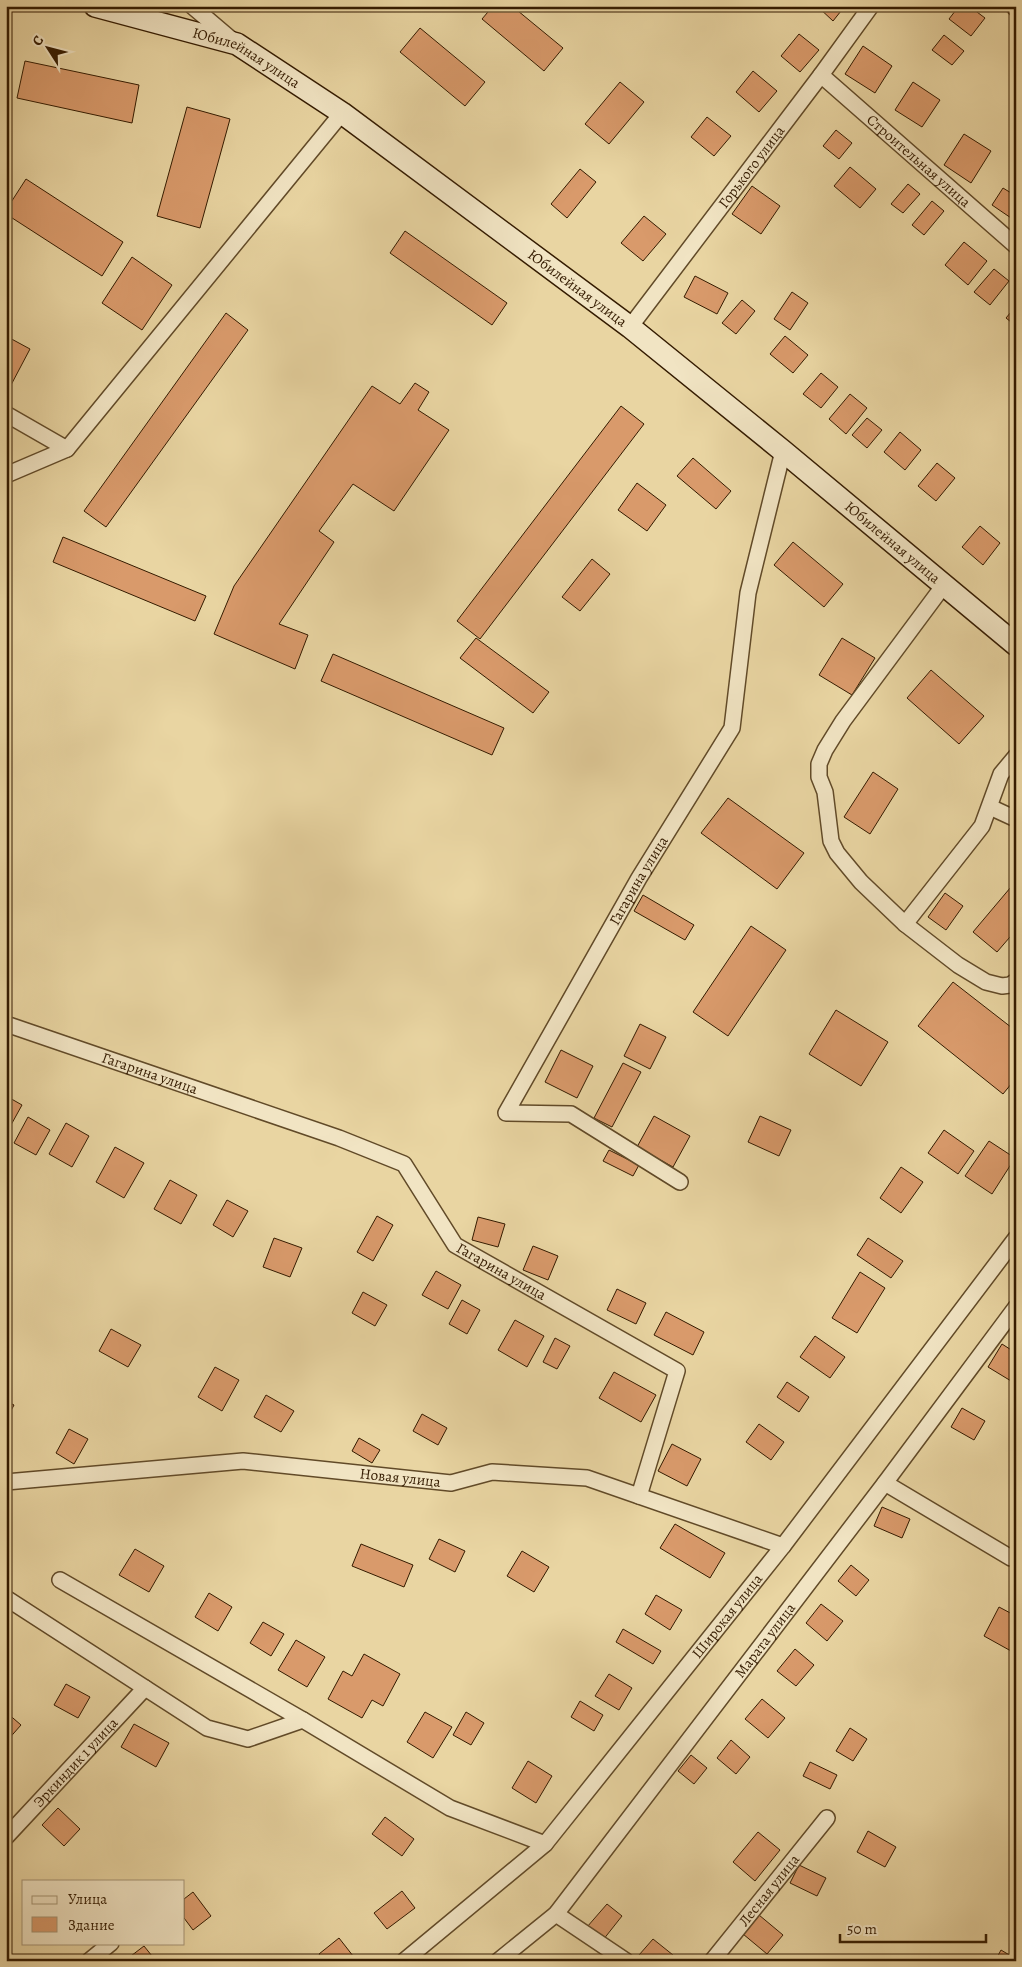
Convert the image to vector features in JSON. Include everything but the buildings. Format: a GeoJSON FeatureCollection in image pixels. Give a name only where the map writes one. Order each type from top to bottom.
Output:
{"type":"FeatureCollection","features":[{"type":"Feature","properties":{"kind":"main road","name":"Юбилейная улица"},"geometry":{"type":"LineString","coordinates":[[96,6],[237,44],[342,113],[630,327],[783,451],[1016,645]]}},
{"type":"Feature","properties":{"kind":"street"},"geometry":{"type":"LineString","coordinates":[[192,6],[237,44]]}},
{"type":"Feature","properties":{"kind":"street","name":"Горького улица"},"geometry":{"type":"LineString","coordinates":[[630,327],[821,76],[871,6]]}},
{"type":"Feature","properties":{"kind":"street"},"geometry":{"type":"LineString","coordinates":[[1013,6],[1016,9]]}},
{"type":"Feature","properties":{"kind":"street","name":"Строительная улица"},"geometry":{"type":"LineString","coordinates":[[821,76],[1016,246]]}},
{"type":"Feature","properties":{"kind":"street"},"geometry":{"type":"LineString","coordinates":[[6,475],[67,448],[342,113]]}},
{"type":"Feature","properties":{"kind":"street"},"geometry":{"type":"LineString","coordinates":[[6,414],[67,448]]}},
{"type":"Feature","properties":{"kind":"street","name":"Гагарина улица"},"geometry":{"type":"LineString","coordinates":[[680,1182],[571,1114],[506,1113],[639,878],[732,728],[748,593],[783,451]]}},
{"type":"Feature","properties":{"kind":"street"},"geometry":{"type":"LineString","coordinates":[[944,585],[843,721],[825,750],[819,764],[819,777],[825,792],[831,841],[837,854],[861,882],[905,924],[958,965],[986,982],[1002,986],[1010,985],[1016,981]]}},
{"type":"Feature","properties":{"kind":"street"},"geometry":{"type":"LineString","coordinates":[[905,924],[982,826],[1002,774],[1016,756]]}},
{"type":"Feature","properties":{"kind":"street"},"geometry":{"type":"LineString","coordinates":[[990,807],[1011,815],[1016,819]]}},
{"type":"Feature","properties":{"kind":"street","name":"Гагарина улица"},"geometry":{"type":"LineString","coordinates":[[6,1024],[339,1138],[404,1164],[455,1245],[677,1371],[639,1496]]}},
{"type":"Feature","properties":{"kind":"street","name":"Широкая улица"},"geometry":{"type":"LineString","coordinates":[[404,1961],[545,1844],[784,1546],[1016,1238]]}},
{"type":"Feature","properties":{"kind":"street","name":"Марата улица"},"geometry":{"type":"LineString","coordinates":[[498,1961],[556,1914],[1016,1307]]}},
{"type":"Feature","properties":{"kind":"street","name":"Новая улица"},"geometry":{"type":"LineString","coordinates":[[6,1482],[243,1461],[451,1484],[492,1472],[587,1478],[784,1546]]}},
{"type":"Feature","properties":{"kind":"street"},"geometry":{"type":"LineString","coordinates":[[884,1483],[1011,1558],[1016,1559]]}},
{"type":"Feature","properties":{"kind":"street"},"geometry":{"type":"LineString","coordinates":[[60,1580],[303,1720],[450,1808],[545,1844]]}},
{"type":"Feature","properties":{"kind":"street"},"geometry":{"type":"LineString","coordinates":[[6,1598],[207,1728],[248,1739],[303,1720]]}},
{"type":"Feature","properties":{"kind":"street","name":"Эркиндик 1 улица"},"geometry":{"type":"LineString","coordinates":[[6,1837],[145,1688]]}},
{"type":"Feature","properties":{"kind":"street","name":"Лесная улица"},"geometry":{"type":"LineString","coordinates":[[712,1961],[827,1818]]}},
{"type":"Feature","properties":{"kind":"street"},"geometry":{"type":"LineString","coordinates":[[556,1914],[626,1961]]}},
{"type":"Feature","properties":{"kind":"street"},"geometry":{"type":"LineString","coordinates":[[89,1961],[110,1944]]}}]}
